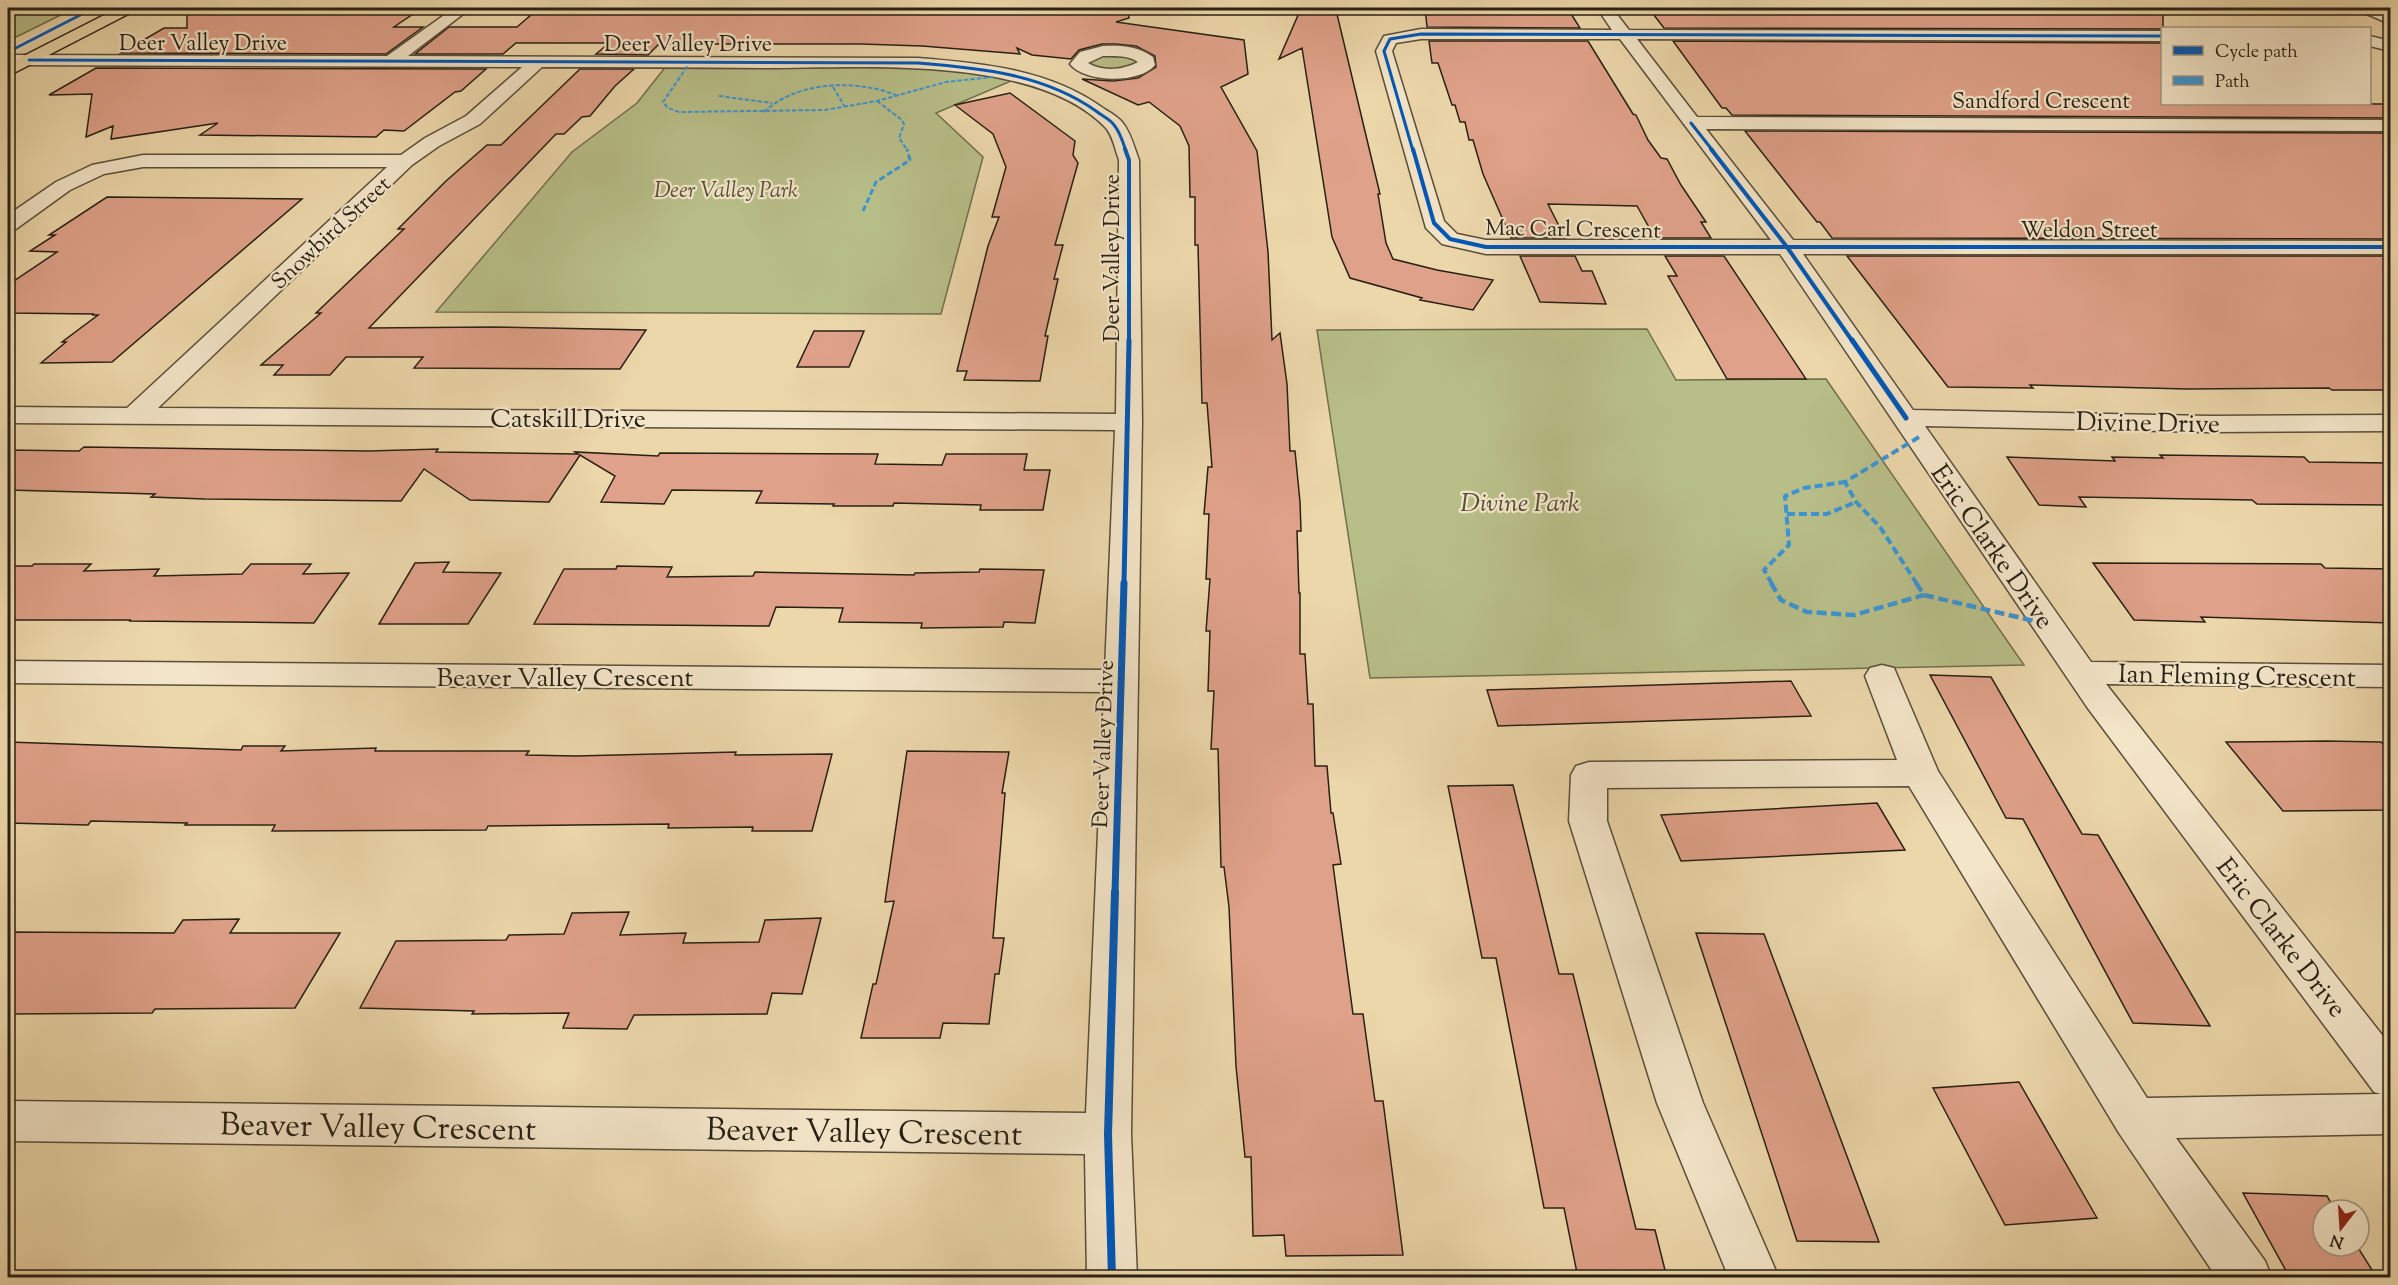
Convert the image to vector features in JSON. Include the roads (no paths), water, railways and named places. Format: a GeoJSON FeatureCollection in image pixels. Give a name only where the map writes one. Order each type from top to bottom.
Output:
{"type":"FeatureCollection","features":[{"type":"Feature","properties":{"kind":"main road"},"geometry":{"type":"LineString","coordinates":[[8,72],[129,8]]}},
{"type":"Feature","properties":{"kind":"street"},"geometry":{"type":"LineString","coordinates":[[392,61],[462,8]]}},
{"type":"Feature","properties":{"kind":"street","name":"Eric Clarke Drive"},"geometry":{"type":"LineString","coordinates":[[1604,8],[1787,247],[2099,699],[2391,1078]]}},
{"type":"Feature","properties":{"kind":"street"},"geometry":{"type":"LineString","coordinates":[[2366,8],[2391,19]]}},
{"type":"Feature","properties":{"kind":"street","name":"Mac Carl Crescent"},"geometry":{"type":"LineString","coordinates":[[1625,35],[1421,34],[1390,39],[1384,51],[1434,223],[1450,239],[1486,248],[1787,247]]}},
{"type":"Feature","properties":{"kind":"street"},"geometry":{"type":"LineString","coordinates":[[1625,35],[2161,36]]}},
{"type":"Feature","properties":{"kind":"street"},"geometry":{"type":"LineString","coordinates":[[2371,41],[2391,46]]}},
{"type":"Feature","properties":{"kind":"street","name":"Deer Valley Drive"},"geometry":{"type":"LineString","coordinates":[[8,60],[864,61],[918,63],[963,67],[1008,75],[1046,86],[1083,101],[1115,126],[1129,160],[1129,422],[1108,1134],[1112,1278]]}},
{"type":"Feature","properties":{"kind":"street","name":"Snowbird Street"},"geometry":{"type":"LineString","coordinates":[[134,416],[405,161],[432,142],[473,120],[537,62]]}},
{"type":"Feature","properties":{"kind":"street"},"geometry":{"type":"LineString","coordinates":[[1046,86],[1088,70]]}},
{"type":"Feature","properties":{"kind":"street","name":"Sandford Crescent"},"geometry":{"type":"LineString","coordinates":[[1691,123],[2391,125]]}},
{"type":"Feature","properties":{"kind":"street"},"geometry":{"type":"LineString","coordinates":[[8,224],[63,186],[99,169],[143,161],[405,161]]}},
{"type":"Feature","properties":{"kind":"street","name":"Weldon Street"},"geometry":{"type":"LineString","coordinates":[[1787,247],[2391,247]]}},
{"type":"Feature","properties":{"kind":"street","name":"Catskill Drive"},"geometry":{"type":"LineString","coordinates":[[8,415],[1129,422]]}},
{"type":"Feature","properties":{"kind":"street","name":"Divine Drive"},"geometry":{"type":"LineString","coordinates":[[1906,418],[2209,424],[2391,423]]}},
{"type":"Feature","properties":{"kind":"street","name":"Beaver Valley Crescent"},"geometry":{"type":"LineString","coordinates":[[8,672],[1122,681]]}},
{"type":"Feature","properties":{"kind":"street","name":"Ian Fleming Crescent"},"geometry":{"type":"LineString","coordinates":[[2083,673],[2391,676]]}},
{"type":"Feature","properties":{"kind":"street"},"geometry":{"type":"LineString","coordinates":[[1882,676],[1920,773],[2135,1119],[2247,1278]]}},
{"type":"Feature","properties":{"kind":"street"},"geometry":{"type":"LineString","coordinates":[[1754,1278],[1677,1092],[1588,821],[1589,775],[1920,773]]}},
{"type":"Feature","properties":{"kind":"street"},"geometry":{"type":"LineString","coordinates":[[2135,1119],[2391,1114]]}},
{"type":"Feature","properties":{"kind":"street","name":"Beaver Valley Crescent"},"geometry":{"type":"LineString","coordinates":[[8,1121],[1108,1134]]}},
{"type":"Feature","properties":{"kind":"park label","name":"Deer Valley Park"},"geometry":{"type":"Point","coordinates":[726,189]}},
{"type":"Feature","properties":{"kind":"park label","name":"Divine Park"},"geometry":{"type":"Point","coordinates":[1520,502]}}]}
